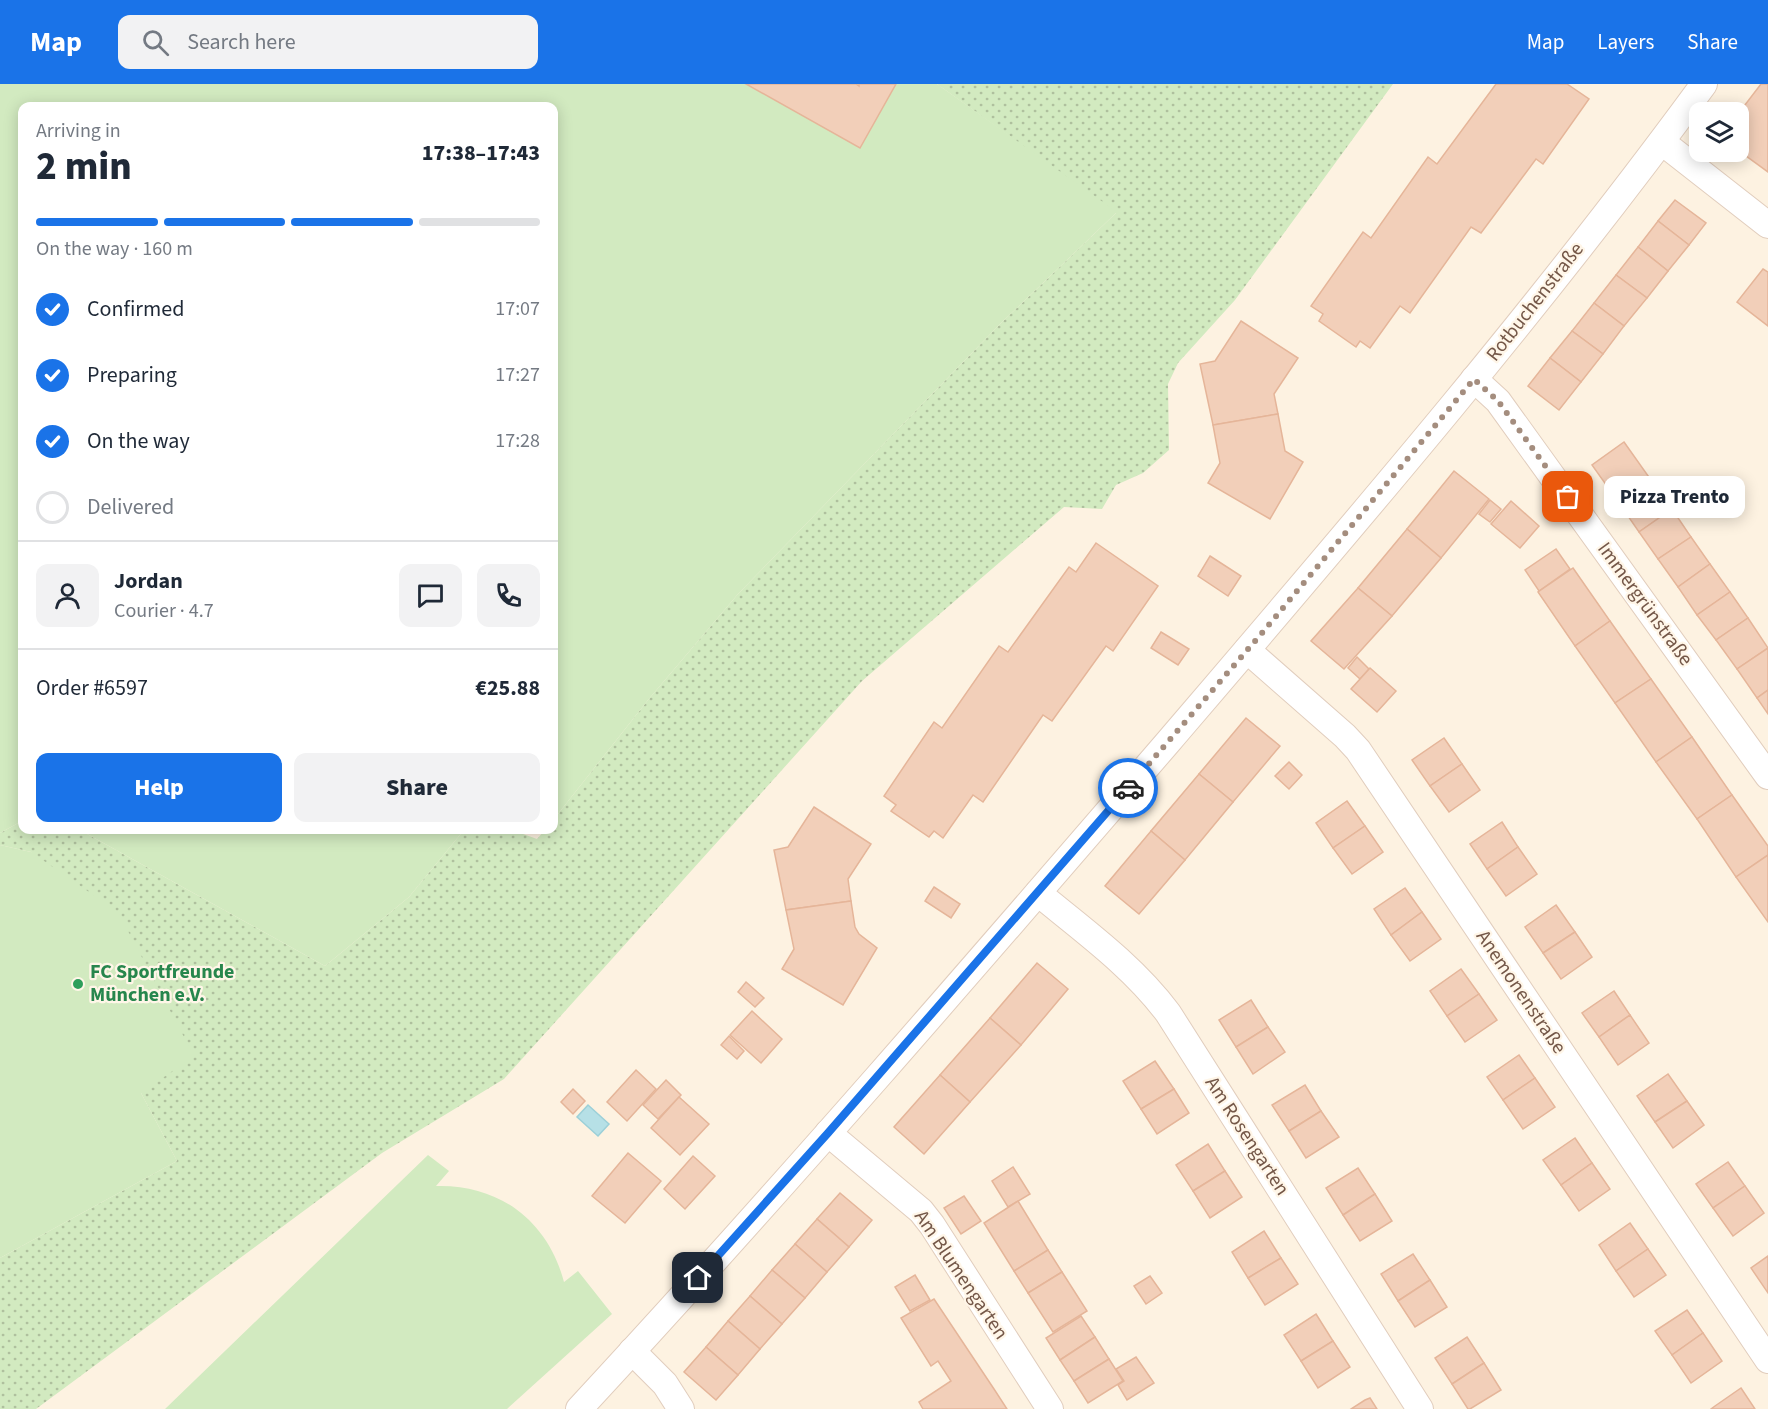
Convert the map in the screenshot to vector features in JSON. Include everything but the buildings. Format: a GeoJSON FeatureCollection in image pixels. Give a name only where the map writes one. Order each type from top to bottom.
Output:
{"type":"FeatureCollection","features":[{"type":"Feature","properties":{"kind":"street","name":"Rotbuchenstraße"},"geometry":{"type":"LineString","coordinates":[[579,1409],[828,1133],[1246,650],[1474,379],[1662,141],[1704,84]]}},
{"type":"Feature","properties":{"kind":"street"},"geometry":{"type":"LineString","coordinates":[[1662,141],[1768,225]]}},
{"type":"Feature","properties":{"kind":"street","name":"Immergrünstraße"},"geometry":{"type":"LineString","coordinates":[[1474,379],[1498,401],[1768,776]]}},
{"type":"Feature","properties":{"kind":"street","name":"Anemonenstraße"},"geometry":{"type":"LineString","coordinates":[[1246,650],[1345,736],[1372,769],[1768,1360]]}},
{"type":"Feature","properties":{"kind":"street","name":"Am Rosengarten"},"geometry":{"type":"LineString","coordinates":[[1038,893],[1112,954],[1153,993],[1163,1006],[1420,1409]]}},
{"type":"Feature","properties":{"kind":"street","name":"Am Blumengarten"},"geometry":{"type":"LineString","coordinates":[[828,1133],[921,1211],[1050,1409]]}},
{"type":"Feature","properties":{"kind":"street"},"geometry":{"type":"LineString","coordinates":[[632,1351],[665,1384],[681,1409]]}},
{"type":"Feature","properties":{"kind":"green space"},"geometry":{"type":"Polygon","coordinates":[[[0,84],[937,84],[1117,212],[1000,324],[738,594],[648,700],[558,814],[558,102],[18,102],[18,823],[0,833],[0,84]]]}},
{"type":"Feature","properties":{"kind":"green space"},"geometry":{"type":"Polygon","coordinates":[[[937,84],[1393,84],[1235,300],[1178,363],[1168,384],[1169,450],[1143,473],[1116,485],[1102,509],[1064,507],[862,681],[504,1079],[382,1153],[36,1409],[0,1409],[0,1258],[177,1161],[141,1093],[31,852],[0,845],[0,833],[18,823],[18,834],[87,834],[325,966],[409,897],[461,834],[523,834],[537,839],[541,834],[558,834],[558,814],[648,700],[738,594],[1000,324],[1116,213],[937,84]]]}},
{"type":"Feature","properties":{"kind":"green space"},"geometry":{"type":"Polygon","coordinates":[[[87,834],[461,834],[409,897],[325,966],[87,834]]]}},
{"type":"Feature","properties":{"kind":"green space","name":"FC Sportfreunde München e.V."},"geometry":{"type":"Polygon","coordinates":[[[0,845],[31,852],[118,912],[194,1056],[141,1093],[177,1161],[0,1258],[0,845]]]}},
{"type":"Feature","properties":{"kind":"green space"},"geometry":{"type":"Polygon","coordinates":[[[428,1155],[449,1171],[436,1186],[459,1187],[480,1192],[500,1199],[518,1210],[546,1241],[564,1282],[578,1271],[612,1314],[507,1409],[165,1409],[428,1155]]]}},
{"type":"Feature","properties":{"kind":"water"},"geometry":{"type":"Polygon","coordinates":[[[588,1105],[609,1124],[598,1136],[577,1117],[588,1105]]]}},
{"type":"Feature","properties":{"kind":"way so far"},"geometry":{"type":"LineString","coordinates":[[1128,788],[1262,633],[1474,379],[1498,401],[1568,497]]}},
{"type":"Feature","properties":{"kind":"place","name":"Pizza Trento"},"geometry":{"type":"Point","coordinates":[1568,497]}},
{"type":"Feature","properties":{"kind":"place","name":"FC Sportfreunde München e.V."},"geometry":{"type":"Point","coordinates":[78,984]}},
{"type":"Feature","properties":{"kind":"route"},"geometry":{"type":"LineString","coordinates":[[698,1278],[828,1133],[1128,788]]}}]}
